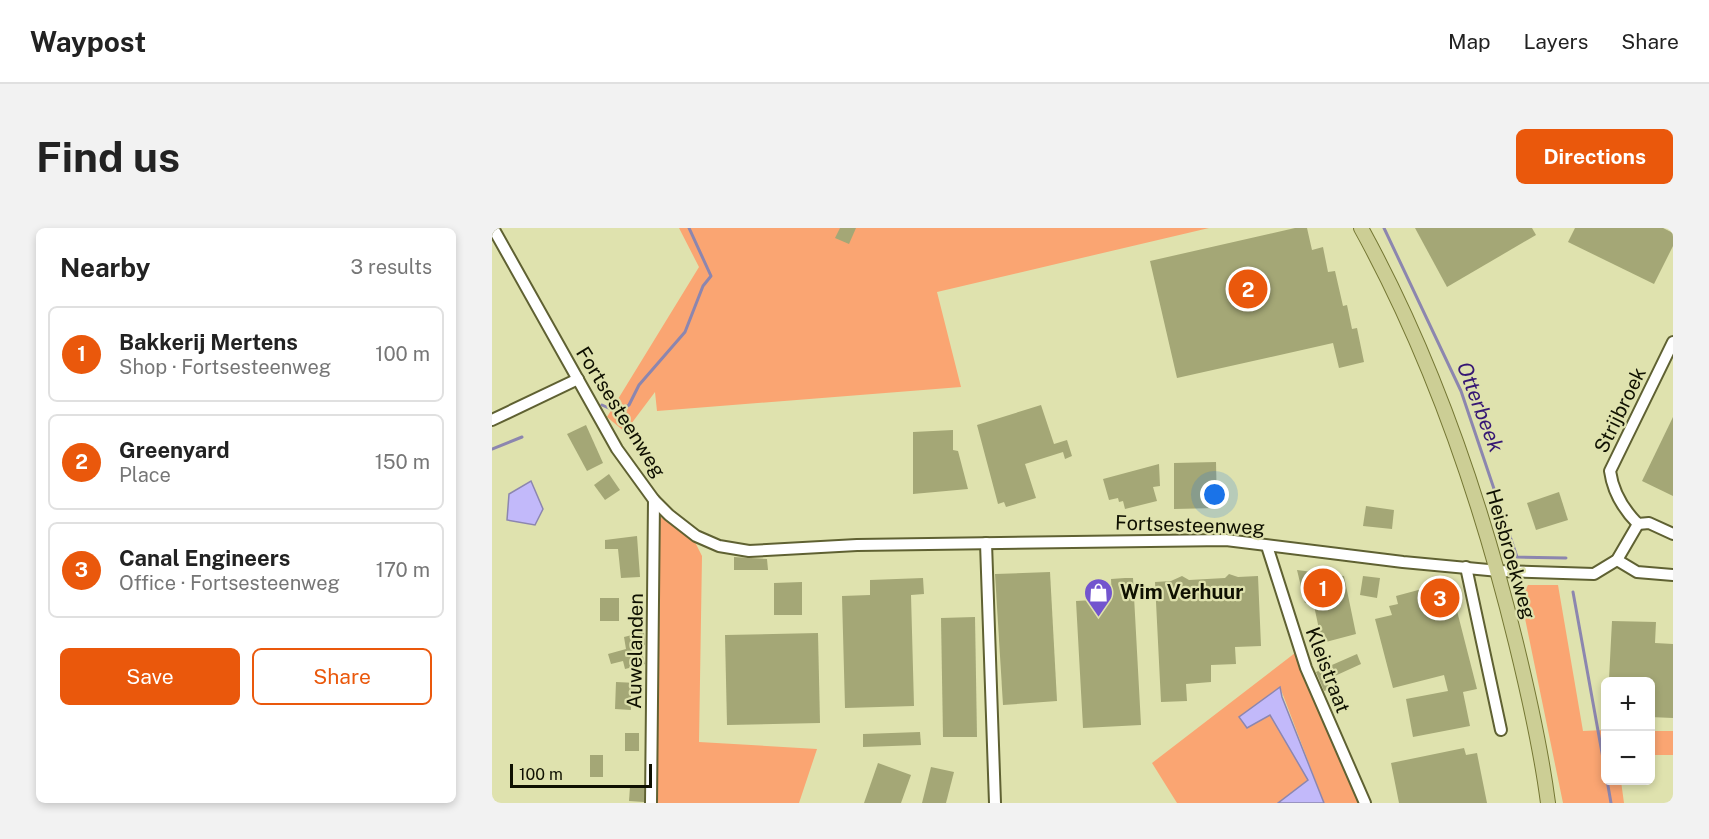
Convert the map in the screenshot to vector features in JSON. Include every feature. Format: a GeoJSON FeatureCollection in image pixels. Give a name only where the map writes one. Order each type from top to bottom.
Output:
{"type":"FeatureCollection","features":[{"type":"Feature","properties":{"kind":"main road","name":"Heisbroekweg"},"geometry":{"type":"LineString","coordinates":[[1361,228],[1440,400],[1499,571],[1531,702],[1548,803]]}},
{"type":"Feature","properties":{"kind":"street","name":"Fortsesteenweg"},"geometry":{"type":"LineString","coordinates":[[494,228],[617,449],[654,500],[696,536],[719,546],[749,551],[986,543],[1226,540],[1403,562],[1499,571]]}},
{"type":"Feature","properties":{"kind":"street","name":"Strijbroek"},"geometry":{"type":"LineString","coordinates":[[1638,524],[1616,495],[1610,471],[1673,342]]}},
{"type":"Feature","properties":{"kind":"street"},"geometry":{"type":"LineString","coordinates":[[492,420],[578,379]]}},
{"type":"Feature","properties":{"kind":"street","name":"Auwelanden"},"geometry":{"type":"LineString","coordinates":[[651,803],[654,500]]}},
{"type":"Feature","properties":{"kind":"street"},"geometry":{"type":"LineString","coordinates":[[1499,571],[1593,574],[1617,560],[1638,524],[1649,524],[1673,534]]}},
{"type":"Feature","properties":{"kind":"street"},"geometry":{"type":"LineString","coordinates":[[986,543],[995,803]]}},
{"type":"Feature","properties":{"kind":"street","name":"Kleistraat"},"geometry":{"type":"LineString","coordinates":[[1267,546],[1306,668],[1365,803]]}},
{"type":"Feature","properties":{"kind":"street"},"geometry":{"type":"LineString","coordinates":[[1617,560],[1637,572],[1673,575]]}},
{"type":"Feature","properties":{"kind":"street"},"geometry":{"type":"LineString","coordinates":[[1466,567],[1501,730]]}},
{"type":"Feature","properties":{"kind":"shaded area"},"geometry":{"type":"Polygon","coordinates":[[[679,228],[1209,228],[937,292],[961,387],[657,411],[655,392],[625,432],[607,417],[699,267],[679,228]]]}},
{"type":"Feature","properties":{"kind":"shaded area"},"geometry":{"type":"Polygon","coordinates":[[[531,481],[543,509],[535,525],[507,520],[509,494],[531,481]]]}},
{"type":"Feature","properties":{"kind":"shaded area"},"geometry":{"type":"Polygon","coordinates":[[[658,515],[695,542],[702,556],[699,742],[817,749],[799,803],[657,803],[658,515]]]}},
{"type":"Feature","properties":{"kind":"shaded area"},"geometry":{"type":"Polygon","coordinates":[[[1528,585],[1558,585],[1583,731],[1601,730],[1601,785],[1622,785],[1624,803],[1563,803],[1521,599],[1528,585]]]}},
{"type":"Feature","properties":{"kind":"shaded area"},"geometry":{"type":"Polygon","coordinates":[[[1295,653],[1361,803],[1324,803],[1280,687],[1270,715],[1308,780],[1278,803],[1177,803],[1152,763],[1295,653]]]}},
{"type":"Feature","properties":{"kind":"shaded area"},"geometry":{"type":"Polygon","coordinates":[[[1280,687],[1324,803],[1278,803],[1308,780],[1270,715],[1247,728],[1239,717],[1280,687]]]}},
{"type":"Feature","properties":{"kind":"shaded area"},"geometry":{"type":"Polygon","coordinates":[[[1655,731],[1673,731],[1673,755],[1655,755],[1655,731]]]}},
{"type":"Feature","properties":{"kind":"building"},"geometry":{"type":"Polygon","coordinates":[[[840,228],[856,228],[849,244],[835,238],[840,228]]]}},
{"type":"Feature","properties":{"kind":"building"},"geometry":{"type":"Polygon","coordinates":[[[1295,228],[1307,228],[1312,250],[1323,247],[1328,272],[1335,271],[1343,306],[1347,305],[1352,329],[1357,328],[1364,362],[1339,368],[1333,343],[1177,378],[1150,261],[1295,228]]]}},
{"type":"Feature","properties":{"kind":"building"},"geometry":{"type":"Polygon","coordinates":[[[1415,228],[1532,228],[1536,235],[1447,287],[1415,228]]]}},
{"type":"Feature","properties":{"kind":"building"},"geometry":{"type":"Polygon","coordinates":[[[1575,228],[1663,228],[1673,233],[1673,246],[1654,284],[1568,242],[1575,228]]]}},
{"type":"Feature","properties":{"kind":"building"},"geometry":{"type":"Polygon","coordinates":[[[1041,405],[1054,444],[1067,440],[1072,456],[1065,459],[1063,452],[1025,464],[1036,498],[1006,507],[1004,502],[998,504],[977,425],[1041,405]]]}},
{"type":"Feature","properties":{"kind":"building"},"geometry":{"type":"Polygon","coordinates":[[[1673,417],[1673,496],[1642,481],[1673,417]]]}},
{"type":"Feature","properties":{"kind":"building"},"geometry":{"type":"Polygon","coordinates":[[[586,425],[603,463],[587,471],[567,434],[586,425]]]}},
{"type":"Feature","properties":{"kind":"building"},"geometry":{"type":"Polygon","coordinates":[[[953,430],[953,450],[958,451],[968,489],[913,494],[913,432],[953,430]]]}},
{"type":"Feature","properties":{"kind":"building"},"geometry":{"type":"Polygon","coordinates":[[[1216,462],[1217,508],[1174,509],[1174,463],[1216,462]]]}},
{"type":"Feature","properties":{"kind":"building"},"geometry":{"type":"Polygon","coordinates":[[[1159,464],[1160,486],[1153,487],[1157,501],[1125,509],[1123,501],[1119,502],[1118,498],[1109,500],[1103,479],[1159,464]]]}},
{"type":"Feature","properties":{"kind":"building"},"geometry":{"type":"Polygon","coordinates":[[[609,474],[620,490],[605,500],[594,485],[609,474]]]}},
{"type":"Feature","properties":{"kind":"building"},"geometry":{"type":"Polygon","coordinates":[[[1559,492],[1568,520],[1536,530],[1527,503],[1559,492]]]}},
{"type":"Feature","properties":{"kind":"building"},"geometry":{"type":"Polygon","coordinates":[[[1366,506],[1394,510],[1392,529],[1363,526],[1366,506]]]}},
{"type":"Feature","properties":{"kind":"building"},"geometry":{"type":"Polygon","coordinates":[[[637,536],[640,577],[621,578],[618,549],[605,549],[605,540],[637,536]]]}},
{"type":"Feature","properties":{"kind":"building"},"geometry":{"type":"Polygon","coordinates":[[[734,557],[767,559],[768,570],[734,570],[734,557]]]}},
{"type":"Feature","properties":{"kind":"building"},"geometry":{"type":"Polygon","coordinates":[[[1297,570],[1344,576],[1356,634],[1322,643],[1313,601],[1305,603],[1297,570]]]}},
{"type":"Feature","properties":{"kind":"building"},"geometry":{"type":"Polygon","coordinates":[[[1050,572],[1057,701],[1003,705],[995,574],[1050,572]]]}},
{"type":"Feature","properties":{"kind":"building"},"geometry":{"type":"Polygon","coordinates":[[[1229,574],[1238,577],[1258,576],[1261,646],[1235,647],[1236,664],[1211,665],[1211,682],[1186,684],[1187,701],[1161,702],[1155,582],[1171,581],[1182,576],[1189,580],[1225,578],[1229,574]]]}},
{"type":"Feature","properties":{"kind":"building"},"geometry":{"type":"Polygon","coordinates":[[[1363,576],[1380,578],[1377,598],[1360,595],[1363,576]]]}},
{"type":"Feature","properties":{"kind":"building"},"geometry":{"type":"Polygon","coordinates":[[[923,578],[924,594],[911,595],[914,706],[845,708],[842,596],[870,595],[870,580],[923,578]]]}},
{"type":"Feature","properties":{"kind":"building"},"geometry":{"type":"Polygon","coordinates":[[[1133,578],[1141,725],[1083,728],[1076,601],[1112,599],[1111,579],[1133,578]]]}},
{"type":"Feature","properties":{"kind":"building"},"geometry":{"type":"Polygon","coordinates":[[[802,582],[802,615],[774,615],[774,583],[802,582]]]}},
{"type":"Feature","properties":{"kind":"building"},"geometry":{"type":"Polygon","coordinates":[[[1422,589],[1438,593],[1439,596],[1446,595],[1449,609],[1456,607],[1477,689],[1463,692],[1470,726],[1413,737],[1406,699],[1448,691],[1444,675],[1393,688],[1375,619],[1392,615],[1389,606],[1398,604],[1396,596],[1422,589]]]}},
{"type":"Feature","properties":{"kind":"building"},"geometry":{"type":"Polygon","coordinates":[[[600,598],[619,598],[619,621],[600,621],[600,598]]]}},
{"type":"Feature","properties":{"kind":"building"},"geometry":{"type":"Polygon","coordinates":[[[975,617],[977,737],[943,737],[941,618],[975,617]]]}},
{"type":"Feature","properties":{"kind":"building"},"geometry":{"type":"Polygon","coordinates":[[[1612,621],[1656,622],[1655,643],[1673,644],[1673,718],[1655,717],[1655,677],[1609,677],[1612,621]]]}},
{"type":"Feature","properties":{"kind":"building"},"geometry":{"type":"Polygon","coordinates":[[[644,632],[645,645],[640,646],[645,664],[625,669],[623,661],[611,664],[608,654],[626,649],[624,637],[644,632]]]}},
{"type":"Feature","properties":{"kind":"building"},"geometry":{"type":"Polygon","coordinates":[[[818,633],[820,723],[727,725],[725,635],[818,633]]]}},
{"type":"Feature","properties":{"kind":"building"},"geometry":{"type":"Polygon","coordinates":[[[1357,654],[1361,664],[1326,680],[1330,689],[1324,691],[1316,672],[1357,654]]]}},
{"type":"Feature","properties":{"kind":"building"},"geometry":{"type":"Polygon","coordinates":[[[616,682],[637,683],[636,693],[631,693],[631,710],[615,709],[616,682]]]}},
{"type":"Feature","properties":{"kind":"building"},"geometry":{"type":"Polygon","coordinates":[[[920,732],[921,745],[863,747],[863,734],[920,732]]]}},
{"type":"Feature","properties":{"kind":"building"},"geometry":{"type":"Polygon","coordinates":[[[625,733],[639,733],[639,751],[625,751],[625,733]]]}},
{"type":"Feature","properties":{"kind":"building"},"geometry":{"type":"Polygon","coordinates":[[[1464,748],[1466,755],[1477,753],[1487,803],[1399,803],[1391,763],[1464,748]]]}},
{"type":"Feature","properties":{"kind":"building"},"geometry":{"type":"Polygon","coordinates":[[[590,755],[603,755],[603,777],[590,777],[590,755]]]}},
{"type":"Feature","properties":{"kind":"building"},"geometry":{"type":"Polygon","coordinates":[[[878,763],[911,775],[901,803],[864,803],[878,763]]]}},
{"type":"Feature","properties":{"kind":"building"},"geometry":{"type":"Polygon","coordinates":[[[931,767],[954,772],[946,803],[922,803],[931,767]]]}},
{"type":"Feature","properties":{"kind":"building"},"geometry":{"type":"Polygon","coordinates":[[[630,787],[644,788],[644,802],[629,801],[630,787]]]}},
{"type":"Feature","properties":{"kind":"waterway"},"geometry":{"type":"LineString","coordinates":[[602,405],[617,412],[629,405],[639,385],[685,332],[703,286],[711,276],[689,228]]}},
{"type":"Feature","properties":{"kind":"waterway","name":"Otterbeek"},"geometry":{"type":"LineString","coordinates":[[1384,228],[1461,391],[1517,557],[1566,558]]}},
{"type":"Feature","properties":{"kind":"waterway"},"geometry":{"type":"LineString","coordinates":[[492,449],[522,437]]}},
{"type":"Feature","properties":{"kind":"waterway","name":"Otterbeek"},"geometry":{"type":"LineString","coordinates":[[1573,592],[1601,747]]}},
{"type":"Feature","properties":{"kind":"waterway","name":"Otterbeek"},"geometry":{"type":"LineString","coordinates":[[1608,785],[1611,803]]}},
{"type":"Feature","properties":{"kind":"place","name":"Greenyard"},"geometry":{"type":"Point","coordinates":[1248,289]}},
{"type":"Feature","properties":{"kind":"place","name":"Bakkerij Mertens"},"geometry":{"type":"Point","coordinates":[1323,588]}},
{"type":"Feature","properties":{"kind":"place","name":"Canal Engineers"},"geometry":{"type":"Point","coordinates":[1440,598]}},
{"type":"Feature","properties":{"kind":"place","name":"Wim Verhuur"},"geometry":{"type":"Point","coordinates":[1099,618]}}]}
